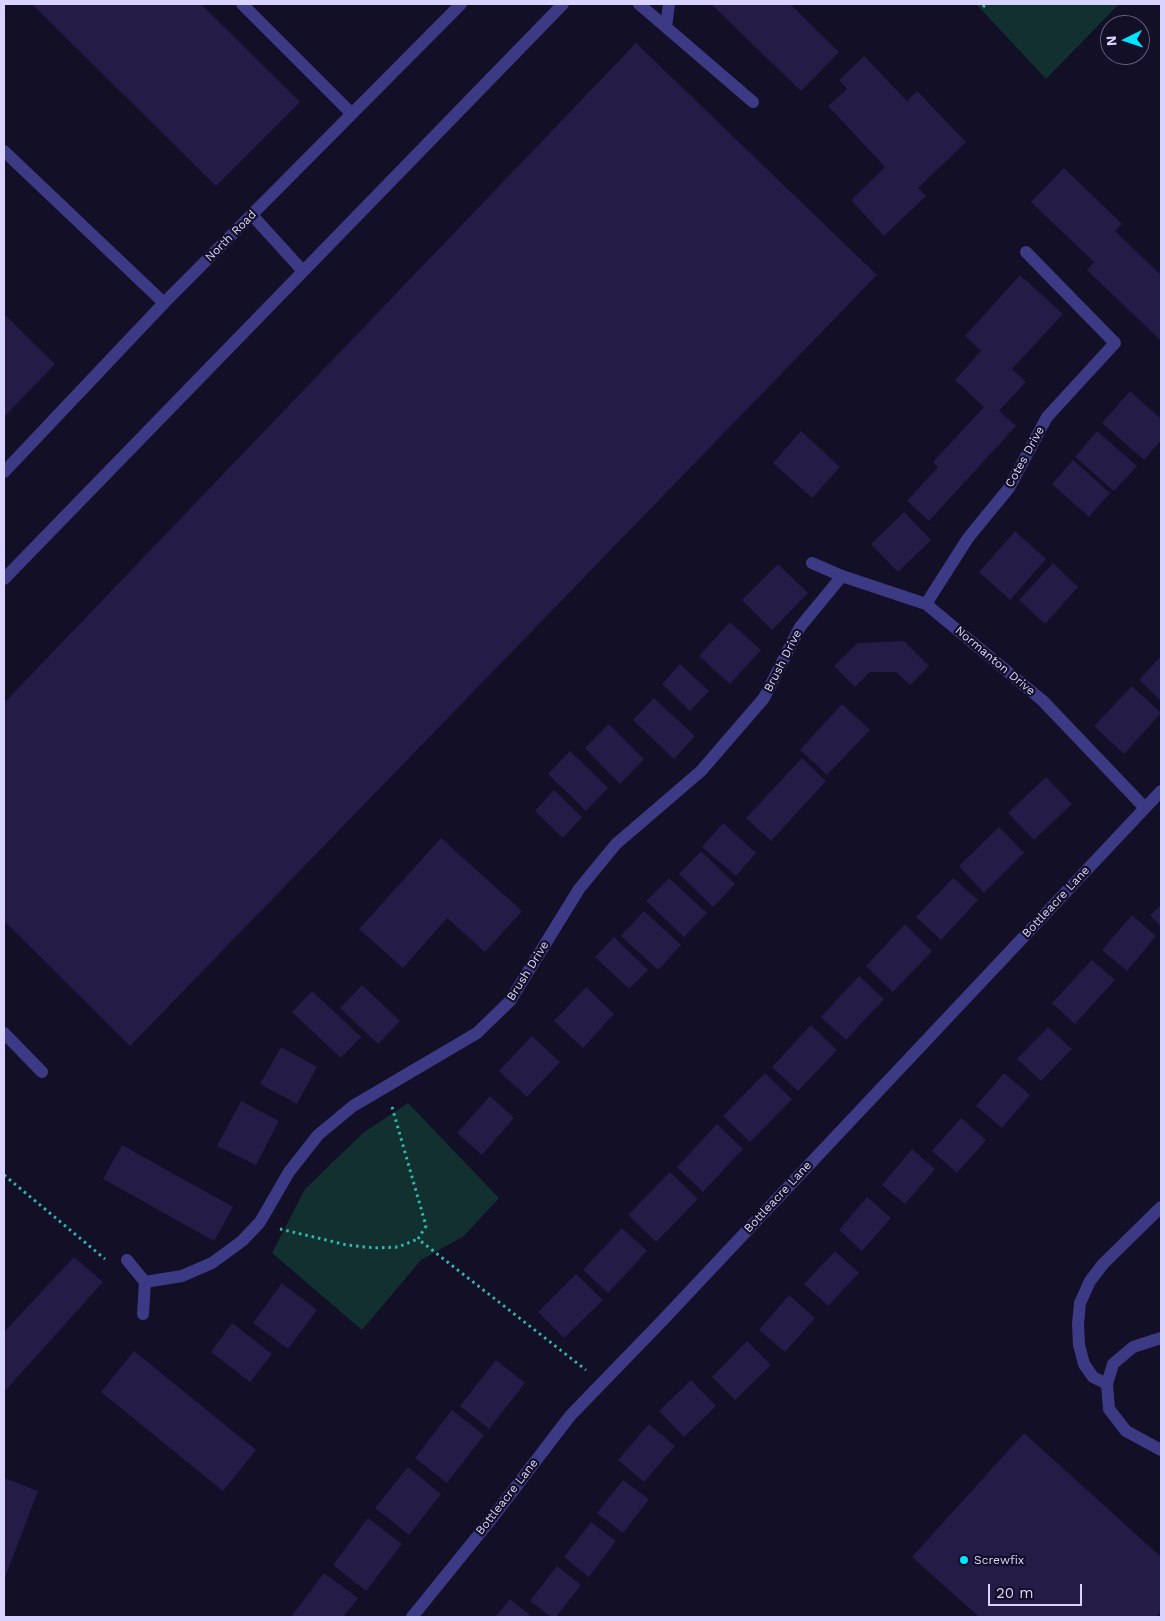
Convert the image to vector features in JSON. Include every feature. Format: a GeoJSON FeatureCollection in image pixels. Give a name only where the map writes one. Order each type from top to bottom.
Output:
{"type":"FeatureCollection","features":[{"type":"Feature","properties":{"kind":"street"},"geometry":{"type":"LineString","coordinates":[[242,4],[352,114]]}},
{"type":"Feature","properties":{"kind":"street","name":"North Road"},"geometry":{"type":"LineString","coordinates":[[4,472],[164,303],[461,4]]}},
{"type":"Feature","properties":{"kind":"street"},"geometry":{"type":"LineString","coordinates":[[4,578],[563,4]]}},
{"type":"Feature","properties":{"kind":"street"},"geometry":{"type":"LineString","coordinates":[[639,4],[753,102]]}},
{"type":"Feature","properties":{"kind":"street"},"geometry":{"type":"LineString","coordinates":[[666,27],[669,4]]}},
{"type":"Feature","properties":{"kind":"street"},"geometry":{"type":"LineString","coordinates":[[4,151],[164,303]]}},
{"type":"Feature","properties":{"kind":"street"},"geometry":{"type":"LineString","coordinates":[[252,215],[302,270]]}},
{"type":"Feature","properties":{"kind":"street","name":"Cotes Drive"},"geometry":{"type":"LineString","coordinates":[[926,604],[968,538],[1009,488],[1047,417],[1115,343],[1026,252]]}},
{"type":"Feature","properties":{"kind":"street","name":"Normanton Drive"},"geometry":{"type":"LineString","coordinates":[[812,563],[842,576],[926,604],[1043,701],[1145,808]]}},
{"type":"Feature","properties":{"kind":"street","name":"Brush Drive"},"geometry":{"type":"LineString","coordinates":[[145,1282],[182,1276],[212,1263],[242,1241],[260,1222],[290,1172],[318,1135],[353,1106],[477,1033],[510,1001],[579,889],[616,844],[701,771],[764,698],[800,627],[842,576]]}},
{"type":"Feature","properties":{"kind":"street","name":"Bottleacre Lane"},"geometry":{"type":"LineString","coordinates":[[412,1617],[489,1522],[570,1416],[1161,791]]}},
{"type":"Feature","properties":{"kind":"street"},"geometry":{"type":"LineString","coordinates":[[4,1033],[42,1072]]}},
{"type":"Feature","properties":{"kind":"street"},"geometry":{"type":"LineString","coordinates":[[1107,1384],[1093,1377],[1084,1364],[1079,1345],[1078,1324],[1080,1304],[1090,1281],[1104,1264],[1161,1207]]}},
{"type":"Feature","properties":{"kind":"street"},"geometry":{"type":"LineString","coordinates":[[127,1260],[145,1282],[143,1314]]}},
{"type":"Feature","properties":{"kind":"street"},"geometry":{"type":"LineString","coordinates":[[1161,1338],[1133,1347],[1113,1364],[1107,1384],[1109,1409],[1126,1430],[1161,1450]]}},
{"type":"Feature","properties":{"kind":"path"},"geometry":{"type":"LineString","coordinates":[[260,1222],[347,1245],[375,1248],[398,1247],[418,1239],[426,1226],[386,1086]]}},
{"type":"Feature","properties":{"kind":"path"},"geometry":{"type":"LineString","coordinates":[[4,1176],[110,1263],[127,1260]]}},
{"type":"Feature","properties":{"kind":"path"},"geometry":{"type":"LineString","coordinates":[[418,1239],[602,1383]]}},
{"type":"Feature","properties":{"kind":"green space"},"geometry":{"type":"Polygon","coordinates":[[[976,4],[1119,4],[1108,15],[1100,15],[1100,24],[1046,79],[976,4]]]}},
{"type":"Feature","properties":{"kind":"green space"},"geometry":{"type":"Polygon","coordinates":[[[408,1103],[499,1198],[464,1236],[421,1260],[362,1330],[272,1253],[305,1189],[363,1133],[408,1103]]]}},
{"type":"Feature","properties":{"kind":"building"},"geometry":{"type":"Polygon","coordinates":[[[32,4],[201,4],[300,102],[216,186],[32,4]]]}},
{"type":"Feature","properties":{"kind":"building"},"geometry":{"type":"Polygon","coordinates":[[[713,4],[790,4],[839,52],[801,91],[713,4]]]}},
{"type":"Feature","properties":{"kind":"building"},"geometry":{"type":"Polygon","coordinates":[[[636,43],[877,275],[130,1046],[4,921],[4,703],[636,43]]]}},
{"type":"Feature","properties":{"kind":"building"},"geometry":{"type":"Polygon","coordinates":[[[864,56],[907,101],[917,91],[966,142],[918,188],[926,196],[884,236],[851,200],[885,167],[828,106],[847,89],[839,80],[864,56]]]}},
{"type":"Feature","properties":{"kind":"building"},"geometry":{"type":"Polygon","coordinates":[[[1064,168],[1122,224],[1115,231],[1161,275],[1161,341],[1087,270],[1094,262],[1031,202],[1064,168]]]}},
{"type":"Feature","properties":{"kind":"building"},"geometry":{"type":"Polygon","coordinates":[[[1020,275],[1063,314],[1012,369],[1026,382],[999,411],[1016,426],[929,521],[907,501],[938,467],[933,462],[984,407],[955,380],[981,351],[965,336],[1020,275]]]}},
{"type":"Feature","properties":{"kind":"building"},"geometry":{"type":"Polygon","coordinates":[[[4,314],[55,364],[4,417],[4,314]]]}},
{"type":"Feature","properties":{"kind":"building"},"geometry":{"type":"Polygon","coordinates":[[[1130,391],[1161,419],[1161,440],[1144,460],[1102,423],[1130,391]]]}},
{"type":"Feature","properties":{"kind":"building"},"geometry":{"type":"Polygon","coordinates":[[[801,431],[840,467],[812,498],[773,463],[801,431]]]}},
{"type":"Feature","properties":{"kind":"building"},"geometry":{"type":"Polygon","coordinates":[[[1097,431],[1137,466],[1114,491],[1075,457],[1097,431]]]}},
{"type":"Feature","properties":{"kind":"building"},"geometry":{"type":"Polygon","coordinates":[[[1073,460],[1110,493],[1089,517],[1052,484],[1073,460]]]}},
{"type":"Feature","properties":{"kind":"building"},"geometry":{"type":"Polygon","coordinates":[[[904,512],[931,540],[898,572],[871,544],[904,512]]]}},
{"type":"Feature","properties":{"kind":"building"},"geometry":{"type":"Polygon","coordinates":[[[1015,531],[1046,559],[1010,600],[979,572],[1015,531]]]}},
{"type":"Feature","properties":{"kind":"building"},"geometry":{"type":"Polygon","coordinates":[[[1053,563],[1078,587],[1045,624],[1019,600],[1053,563]]]}},
{"type":"Feature","properties":{"kind":"building"},"geometry":{"type":"Polygon","coordinates":[[[778,564],[808,593],[772,630],[742,600],[778,564]]]}},
{"type":"Feature","properties":{"kind":"building"},"geometry":{"type":"Polygon","coordinates":[[[730,622],[761,650],[730,684],[699,656],[730,622]]]}},
{"type":"Feature","properties":{"kind":"building"},"geometry":{"type":"Polygon","coordinates":[[[904,641],[929,666],[910,685],[896,672],[870,672],[855,687],[834,666],[858,643],[904,641]]]}},
{"type":"Feature","properties":{"kind":"building"},"geometry":{"type":"Polygon","coordinates":[[[1161,656],[1161,701],[1139,680],[1161,656]]]}},
{"type":"Feature","properties":{"kind":"building"},"geometry":{"type":"Polygon","coordinates":[[[680,664],[709,691],[690,711],[662,684],[680,664]]]}},
{"type":"Feature","properties":{"kind":"building"},"geometry":{"type":"Polygon","coordinates":[[[1132,686],[1161,713],[1124,754],[1094,726],[1132,686]]]}},
{"type":"Feature","properties":{"kind":"building"},"geometry":{"type":"Polygon","coordinates":[[[654,698],[695,736],[674,759],[633,720],[654,698]]]}},
{"type":"Feature","properties":{"kind":"building"},"geometry":{"type":"Polygon","coordinates":[[[842,704],[870,730],[827,775],[800,750],[842,704]]]}},
{"type":"Feature","properties":{"kind":"building"},"geometry":{"type":"Polygon","coordinates":[[[609,724],[644,759],[620,784],[585,748],[609,724]]]}},
{"type":"Feature","properties":{"kind":"building"},"geometry":{"type":"Polygon","coordinates":[[[570,751],[608,788],[586,811],[548,774],[570,751]]]}},
{"type":"Feature","properties":{"kind":"building"},"geometry":{"type":"Polygon","coordinates":[[[802,758],[826,781],[771,841],[746,818],[802,758]]]}},
{"type":"Feature","properties":{"kind":"building"},"geometry":{"type":"Polygon","coordinates":[[[1046,777],[1072,804],[1034,840],[1008,813],[1046,777]]]}},
{"type":"Feature","properties":{"kind":"building"},"geometry":{"type":"Polygon","coordinates":[[[554,790],[582,817],[563,838],[535,811],[554,790]]]}},
{"type":"Feature","properties":{"kind":"building"},"geometry":{"type":"Polygon","coordinates":[[[723,823],[756,853],[736,876],[702,847],[723,823]]]}},
{"type":"Feature","properties":{"kind":"building"},"geometry":{"type":"Polygon","coordinates":[[[999,827],[1024,853],[984,893],[959,866],[999,827]]]}},
{"type":"Feature","properties":{"kind":"building"},"geometry":{"type":"Polygon","coordinates":[[[441,838],[522,911],[485,952],[447,918],[403,968],[359,929],[441,838]]]}},
{"type":"Feature","properties":{"kind":"building"},"geometry":{"type":"Polygon","coordinates":[[[701,851],[735,884],[713,907],[679,874],[701,851]]]}},
{"type":"Feature","properties":{"kind":"building"},"geometry":{"type":"Polygon","coordinates":[[[669,878],[707,913],[684,937],[646,901],[669,878]]]}},
{"type":"Feature","properties":{"kind":"building"},"geometry":{"type":"Polygon","coordinates":[[[953,878],[978,900],[941,940],[916,917],[953,878]]]}},
{"type":"Feature","properties":{"kind":"building"},"geometry":{"type":"Polygon","coordinates":[[[1161,905],[1161,927],[1150,915],[1161,905]]]}},
{"type":"Feature","properties":{"kind":"building"},"geometry":{"type":"Polygon","coordinates":[[[644,911],[681,945],[658,970],[621,936],[644,911]]]}},
{"type":"Feature","properties":{"kind":"building"},"geometry":{"type":"Polygon","coordinates":[[[1132,915],[1156,936],[1127,971],[1102,950],[1132,915]]]}},
{"type":"Feature","properties":{"kind":"building"},"geometry":{"type":"Polygon","coordinates":[[[905,924],[932,951],[893,992],[866,966],[905,924]]]}},
{"type":"Feature","properties":{"kind":"building"},"geometry":{"type":"Polygon","coordinates":[[[614,937],[648,970],[629,989],[595,957],[614,937]]]}},
{"type":"Feature","properties":{"kind":"building"},"geometry":{"type":"Polygon","coordinates":[[[1092,960],[1115,980],[1075,1024],[1052,1003],[1092,960]]]}},
{"type":"Feature","properties":{"kind":"building"},"geometry":{"type":"Polygon","coordinates":[[[859,976],[884,999],[846,1040],[821,1017],[859,976]]]}},
{"type":"Feature","properties":{"kind":"building"},"geometry":{"type":"Polygon","coordinates":[[[362,985],[400,1021],[378,1044],[340,1008],[362,985]]]}},
{"type":"Feature","properties":{"kind":"building"},"geometry":{"type":"Polygon","coordinates":[[[586,987],[614,1014],[583,1048],[554,1021],[586,987]]]}},
{"type":"Feature","properties":{"kind":"building"},"geometry":{"type":"Polygon","coordinates":[[[312,991],[361,1037],[341,1058],[292,1012],[312,991]]]}},
{"type":"Feature","properties":{"kind":"building"},"geometry":{"type":"Polygon","coordinates":[[[811,1025],[837,1050],[798,1091],[772,1067],[811,1025]]]}},
{"type":"Feature","properties":{"kind":"building"},"geometry":{"type":"Polygon","coordinates":[[[1048,1027],[1072,1049],[1041,1081],[1017,1059],[1048,1027]]]}},
{"type":"Feature","properties":{"kind":"building"},"geometry":{"type":"Polygon","coordinates":[[[532,1036],[560,1062],[527,1097],[499,1071],[532,1036]]]}},
{"type":"Feature","properties":{"kind":"building"},"geometry":{"type":"Polygon","coordinates":[[[281,1047],[317,1067],[297,1104],[260,1084],[281,1047]]]}},
{"type":"Feature","properties":{"kind":"building"},"geometry":{"type":"Polygon","coordinates":[[[765,1073],[792,1099],[750,1142],[723,1116],[765,1073]]]}},
{"type":"Feature","properties":{"kind":"building"},"geometry":{"type":"Polygon","coordinates":[[[1004,1073],[1030,1095],[1002,1128],[976,1106],[1004,1073]]]}},
{"type":"Feature","properties":{"kind":"building"},"geometry":{"type":"Polygon","coordinates":[[[490,1096],[514,1118],[482,1155],[457,1133],[490,1096]]]}},
{"type":"Feature","properties":{"kind":"building"},"geometry":{"type":"Polygon","coordinates":[[[241,1101],[279,1121],[256,1165],[217,1146],[241,1101]]]}},
{"type":"Feature","properties":{"kind":"building"},"geometry":{"type":"Polygon","coordinates":[[[961,1118],[986,1140],[957,1173],[932,1151],[961,1118]]]}},
{"type":"Feature","properties":{"kind":"building"},"geometry":{"type":"Polygon","coordinates":[[[717,1124],[743,1149],[703,1192],[677,1167],[717,1124]]]}},
{"type":"Feature","properties":{"kind":"building"},"geometry":{"type":"Polygon","coordinates":[[[122,1145],[233,1207],[214,1241],[103,1179],[122,1145]]]}},
{"type":"Feature","properties":{"kind":"building"},"geometry":{"type":"Polygon","coordinates":[[[912,1149],[935,1169],[905,1204],[882,1185],[912,1149]]]}},
{"type":"Feature","properties":{"kind":"building"},"geometry":{"type":"Polygon","coordinates":[[[670,1172],[698,1199],[656,1242],[628,1215],[670,1172]]]}},
{"type":"Feature","properties":{"kind":"building"},"geometry":{"type":"Polygon","coordinates":[[[867,1197],[891,1218],[862,1251],[839,1230],[867,1197]]]}},
{"type":"Feature","properties":{"kind":"building"},"geometry":{"type":"Polygon","coordinates":[[[622,1228],[647,1251],[608,1293],[583,1270],[622,1228]]]}},
{"type":"Feature","properties":{"kind":"building"},"geometry":{"type":"Polygon","coordinates":[[[835,1251],[859,1273],[828,1306],[804,1284],[835,1251]]]}},
{"type":"Feature","properties":{"kind":"building"},"geometry":{"type":"Polygon","coordinates":[[[74,1257],[103,1282],[4,1392],[4,1332],[74,1257]]]}},
{"type":"Feature","properties":{"kind":"building"},"geometry":{"type":"Polygon","coordinates":[[[576,1274],[603,1300],[564,1338],[538,1312],[576,1274]]]}},
{"type":"Feature","properties":{"kind":"building"},"geometry":{"type":"Polygon","coordinates":[[[282,1283],[317,1310],[288,1349],[253,1323],[282,1283]]]}},
{"type":"Feature","properties":{"kind":"building"},"geometry":{"type":"Polygon","coordinates":[[[789,1295],[815,1318],[785,1352],[759,1330],[789,1295]]]}},
{"type":"Feature","properties":{"kind":"building"},"geometry":{"type":"Polygon","coordinates":[[[232,1323],[272,1354],[250,1382],[211,1352],[232,1323]]]}},
{"type":"Feature","properties":{"kind":"building"},"geometry":{"type":"Polygon","coordinates":[[[747,1341],[771,1365],[735,1400],[712,1377],[747,1341]]]}},
{"type":"Feature","properties":{"kind":"building"},"geometry":{"type":"Polygon","coordinates":[[[134,1351],[256,1450],[223,1491],[101,1392],[134,1351]]]}},
{"type":"Feature","properties":{"kind":"building"},"geometry":{"type":"Polygon","coordinates":[[[496,1360],[525,1383],[489,1429],[460,1406],[496,1360]]]}},
{"type":"Feature","properties":{"kind":"building"},"geometry":{"type":"Polygon","coordinates":[[[691,1380],[716,1406],[684,1437],[659,1411],[691,1380]]]}},
{"type":"Feature","properties":{"kind":"building"},"geometry":{"type":"Polygon","coordinates":[[[452,1410],[484,1435],[447,1483],[415,1458],[452,1410]]]}},
{"type":"Feature","properties":{"kind":"building"},"geometry":{"type":"Polygon","coordinates":[[[649,1424],[675,1446],[644,1482],[618,1460],[649,1424]]]}},
{"type":"Feature","properties":{"kind":"building"},"geometry":{"type":"Polygon","coordinates":[[[1024,1433],[1161,1557],[1161,1612],[1156,1617],[979,1617],[912,1557],[1024,1433]]]}},
{"type":"Feature","properties":{"kind":"building"},"geometry":{"type":"Polygon","coordinates":[[[408,1467],[441,1494],[409,1535],[375,1508],[408,1467]]]}},
{"type":"Feature","properties":{"kind":"building"},"geometry":{"type":"Polygon","coordinates":[[[4,1478],[38,1491],[4,1580],[4,1478]]]}},
{"type":"Feature","properties":{"kind":"building"},"geometry":{"type":"Polygon","coordinates":[[[623,1480],[649,1499],[623,1533],[597,1513],[623,1480]]]}},
{"type":"Feature","properties":{"kind":"building"},"geometry":{"type":"Polygon","coordinates":[[[368,1518],[402,1544],[366,1591],[333,1565],[368,1518]]]}},
{"type":"Feature","properties":{"kind":"building"},"geometry":{"type":"Polygon","coordinates":[[[591,1522],[616,1541],[589,1577],[564,1557],[591,1522]]]}},
{"type":"Feature","properties":{"kind":"building"},"geometry":{"type":"Polygon","coordinates":[[[557,1566],[581,1585],[556,1617],[551,1617],[530,1601],[557,1566]]]}},
{"type":"Feature","properties":{"kind":"building"},"geometry":{"type":"Polygon","coordinates":[[[324,1573],[358,1598],[343,1617],[291,1617],[324,1573]]]}},
{"type":"Feature","properties":{"kind":"building"},"geometry":{"type":"Polygon","coordinates":[[[510,1599],[532,1617],[495,1617],[510,1599]]]}},
{"type":"Feature","properties":{"kind":"place","name":"Screwfix"},"geometry":{"type":"Point","coordinates":[964,1560]}}]}
